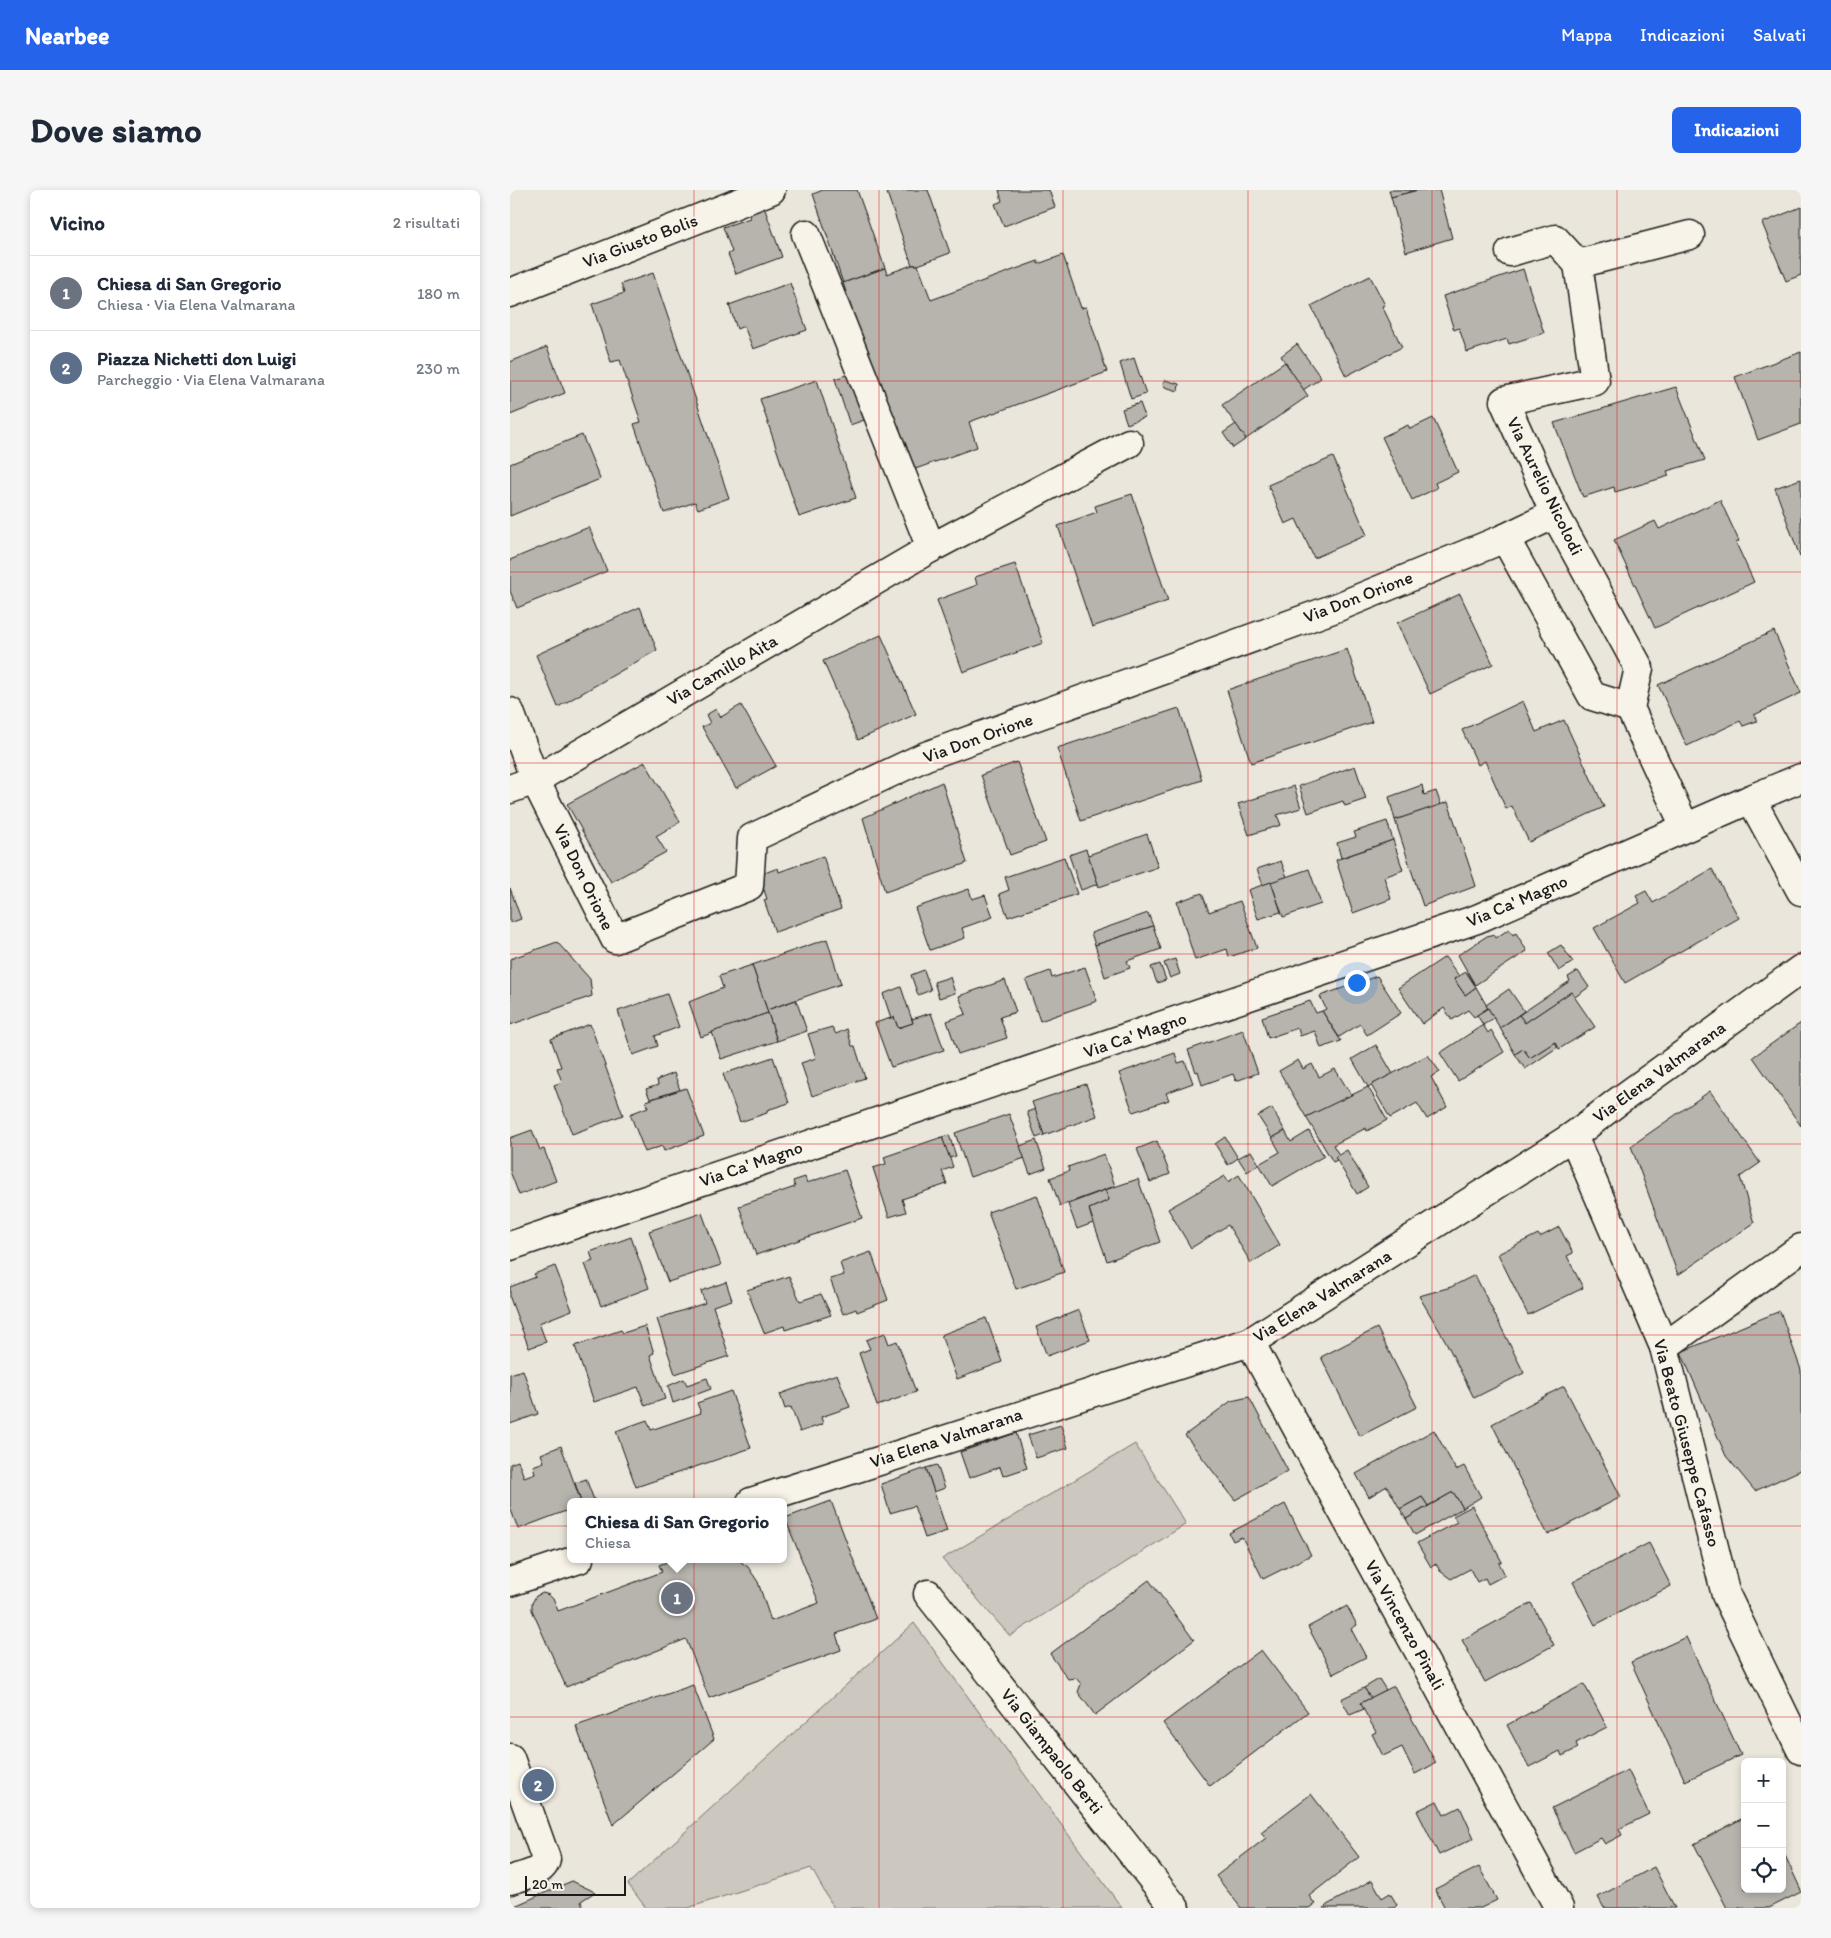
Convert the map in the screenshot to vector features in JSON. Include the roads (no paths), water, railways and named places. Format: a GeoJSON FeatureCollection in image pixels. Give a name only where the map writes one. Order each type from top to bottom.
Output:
{"type":"FeatureCollection","features":[{"type":"Feature","properties":{"kind":"street","name":"Via Giusto Bolis"},"geometry":{"type":"LineString","coordinates":[[510,292],[771,190]]}},
{"type":"Feature","properties":{"kind":"street"},"geometry":{"type":"LineString","coordinates":[[806,234],[931,548]]}},
{"type":"Feature","properties":{"kind":"street"},"geometry":{"type":"LineString","coordinates":[[1510,252],[1555,239],[1578,264],[1690,235]]}},
{"type":"Feature","properties":{"kind":"street","name":"Via Aurelio Nicolodi"},"geometry":{"type":"LineString","coordinates":[[1578,264],[1595,381],[1504,401],[1555,514],[1639,668],[1630,708]]}},
{"type":"Feature","properties":{"kind":"street","name":"Via Camillo Aita"},"geometry":{"type":"LineString","coordinates":[[510,789],[535,780],[931,548],[1130,443]]}},
{"type":"Feature","properties":{"kind":"street","name":"Via Don Orione"},"geometry":{"type":"LineString","coordinates":[[535,780],[615,939],[749,886],[752,838],[926,756],[1338,606],[1505,538],[1555,514]]}},
{"type":"Feature","properties":{"kind":"street"},"geometry":{"type":"LineString","coordinates":[[1505,538],[1592,696],[1630,708],[1685,828]]}},
{"type":"Feature","properties":{"kind":"street"},"geometry":{"type":"LineString","coordinates":[[510,712],[535,780]]}},
{"type":"Feature","properties":{"kind":"street","name":"Via Ca' Magno"},"geometry":{"type":"LineString","coordinates":[[510,1246],[1477,919],[1801,778]]}},
{"type":"Feature","properties":{"kind":"street"},"geometry":{"type":"LineString","coordinates":[[1751,799],[1801,891]]}},
{"type":"Feature","properties":{"kind":"street","name":"Via Elena Valmarana"},"geometry":{"type":"LineString","coordinates":[[763,1498],[1250,1342],[1574,1136],[1616,1102],[1801,968]]}},
{"type":"Feature","properties":{"kind":"street","name":"Via Beato Giuseppe Cafasso"},"geometry":{"type":"LineString","coordinates":[[1574,1136],[1664,1347],[1726,1595],[1801,1750]]}},
{"type":"Feature","properties":{"kind":"street"},"geometry":{"type":"LineString","coordinates":[[1664,1347],[1801,1248]]}},
{"type":"Feature","properties":{"kind":"street","name":"Via Vincenzo Pinali"},"geometry":{"type":"LineString","coordinates":[[1250,1342],[1559,1908]]}},
{"type":"Feature","properties":{"kind":"street"},"geometry":{"type":"LineString","coordinates":[[510,1582],[567,1563]]}},
{"type":"Feature","properties":{"kind":"street","name":"Via Giampaolo Berti"},"geometry":{"type":"LineString","coordinates":[[928,1594],[1175,1908]]}},
{"type":"Feature","properties":{"kind":"street"},"geometry":{"type":"LineString","coordinates":[[510,1758],[546,1858],[545,1864],[540,1869],[510,1880]]}},
{"type":"Feature","properties":{"kind":"place","name":"Chiesa di San Gregorio"},"geometry":{"type":"Point","coordinates":[677,1598]}},
{"type":"Feature","properties":{"kind":"place","name":"Piazza Nichetti don Luigi"},"geometry":{"type":"Point","coordinates":[538,1785]}}]}
